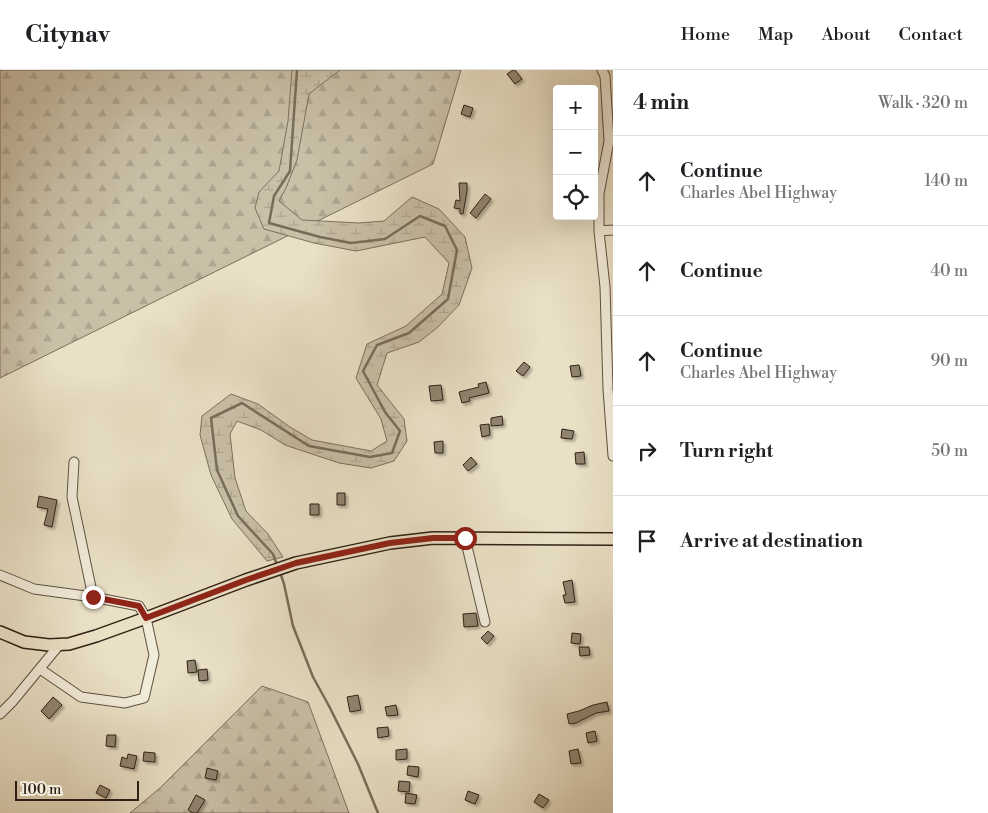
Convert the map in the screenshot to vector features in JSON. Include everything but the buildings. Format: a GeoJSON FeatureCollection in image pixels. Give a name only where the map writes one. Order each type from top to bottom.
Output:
{"type":"FeatureCollection","features":[{"type":"Feature","properties":{"kind":"main road"},"geometry":{"type":"LineString","coordinates":[[0,632],[24,642],[49,645],[69,644],[96,636],[296,563],[390,543],[433,538],[613,539]]}},
{"type":"Feature","properties":{"kind":"street"},"geometry":{"type":"LineString","coordinates":[[602,70],[605,76],[611,141],[599,194],[599,230],[605,287],[608,389],[613,456]]}},
{"type":"Feature","properties":{"kind":"street"},"geometry":{"type":"LineString","coordinates":[[599,230],[613,230]]}},
{"type":"Feature","properties":{"kind":"street"},"geometry":{"type":"LineString","coordinates":[[74,462],[72,497],[93,597]]}},
{"type":"Feature","properties":{"kind":"street"},"geometry":{"type":"LineString","coordinates":[[465,538],[486,622]]}},
{"type":"Feature","properties":{"kind":"street"},"geometry":{"type":"LineString","coordinates":[[0,575],[34,589],[93,597],[139,606],[146,618],[154,655],[144,698],[125,704],[81,697],[40,669]]}},
{"type":"Feature","properties":{"kind":"street"},"geometry":{"type":"LineString","coordinates":[[0,714],[60,644]]}},
{"type":"Feature","properties":{"kind":"green space"},"geometry":{"type":"Polygon","coordinates":[[[0,70],[461,70],[433,164],[0,378],[0,70]]]}},
{"type":"Feature","properties":{"kind":"green space"},"geometry":{"type":"Polygon","coordinates":[[[292,70],[340,70],[309,94],[297,160],[279,201],[302,220],[359,223],[384,221],[412,197],[439,209],[465,237],[472,268],[459,305],[438,327],[419,342],[387,353],[377,385],[404,419],[407,441],[394,461],[371,468],[339,463],[285,445],[261,430],[237,421],[230,434],[235,478],[246,511],[268,534],[283,557],[267,561],[232,519],[211,475],[200,435],[202,416],[231,394],[258,404],[312,440],[371,451],[387,441],[381,419],[356,378],[367,344],[406,326],[442,294],[449,263],[425,237],[356,251],[314,243],[264,229],[255,208],[259,192],[279,171],[288,121],[292,70]]]}},
{"type":"Feature","properties":{"kind":"green space"},"geometry":{"type":"Polygon","coordinates":[[[262,686],[308,702],[349,813],[130,813],[160,788],[262,686]]]}},
{"type":"Feature","properties":{"kind":"waterway"},"geometry":{"type":"LineString","coordinates":[[277,565],[273,554],[238,516],[217,470],[211,418],[242,403],[309,446],[370,457],[392,453],[400,431],[385,412],[363,371],[377,345],[409,333],[448,299],[457,250],[445,226],[420,216],[385,239],[351,243],[320,237],[269,223],[274,196],[290,171],[297,70]]}},
{"type":"Feature","properties":{"kind":"waterway"},"geometry":{"type":"LineString","coordinates":[[280,572],[293,626],[313,677],[358,764],[378,813]]}},
{"type":"Feature","properties":{"kind":"route"},"geometry":{"type":"LineString","coordinates":[[93,597],[139,606],[146,618],[296,563],[390,543],[433,538],[465,538]]}}]}
